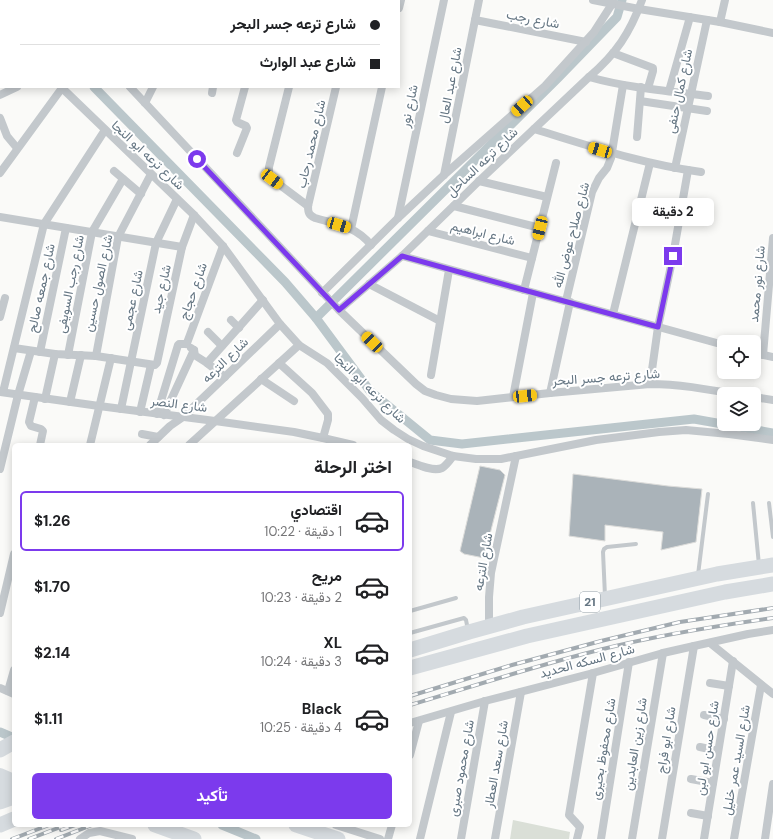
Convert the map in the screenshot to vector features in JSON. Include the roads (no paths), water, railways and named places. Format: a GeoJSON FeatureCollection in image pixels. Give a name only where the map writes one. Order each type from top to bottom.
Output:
{"type":"FeatureCollection","features":[{"type":"Feature","properties":{"kind":"highway","name":"21"},"geometry":{"type":"LineString","coordinates":[[412,649],[523,617],[698,579],[766,566]]}},
{"type":"Feature","properties":{"kind":"highway","name":"21"},"geometry":{"type":"LineString","coordinates":[[412,667],[527,636],[725,592],[773,584]]}},
{"type":"Feature","properties":{"kind":"highway"},"geometry":{"type":"LineString","coordinates":[[0,750],[12,743]]}},
{"type":"Feature","properties":{"kind":"highway"},"geometry":{"type":"LineString","coordinates":[[0,788],[12,783]]}},
{"type":"Feature","properties":{"kind":"highway"},"geometry":{"type":"LineString","coordinates":[[0,802],[12,798]]}},
{"type":"Feature","properties":{"kind":"highway"},"geometry":{"type":"LineString","coordinates":[[0,825],[12,820]]}},
{"type":"Feature","properties":{"kind":"highway"},"geometry":{"type":"LineString","coordinates":[[160,827],[194,839]]}},
{"type":"Feature","properties":{"kind":"highway"},"geometry":{"type":"LineString","coordinates":[[318,827],[339,829]]}},
{"type":"Feature","properties":{"kind":"main road"},"geometry":{"type":"LineString","coordinates":[[0,774],[12,781]]}},
{"type":"Feature","properties":{"kind":"street","name":"شارع نور"},"geometry":{"type":"LineString","coordinates":[[398,218],[444,0]]}},
{"type":"Feature","properties":{"kind":"street","name":"شارع عبد العال"},"geometry":{"type":"LineString","coordinates":[[444,175],[479,0]]}},
{"type":"Feature","properties":{"kind":"street"},"geometry":{"type":"LineString","coordinates":[[593,0],[615,3],[637,9],[720,22],[773,33]]}},
{"type":"Feature","properties":{"kind":"street","name":"شارع ترعه الساحل"},"geometry":{"type":"LineString","coordinates":[[339,310],[402,256],[479,181],[602,66],[626,35],[632,25],[637,9],[642,0]]}},
{"type":"Feature","properties":{"kind":"street"},"geometry":{"type":"LineString","coordinates":[[720,22],[725,0]]}},
{"type":"Feature","properties":{"kind":"street","name":"شارع ترعه الساحل"},"geometry":{"type":"LineString","coordinates":[[322,293],[444,175],[545,86],[586,42],[615,3]]}},
{"type":"Feature","properties":{"kind":"street"},"geometry":{"type":"LineString","coordinates":[[669,91],[690,17]]}},
{"type":"Feature","properties":{"kind":"street","name":"شارع رجب"},"geometry":{"type":"LineString","coordinates":[[475,20],[586,42]]}},
{"type":"Feature","properties":{"kind":"street","name":"شارع كمال حنفى"},"geometry":{"type":"LineString","coordinates":[[675,168],[707,20]]}},
{"type":"Feature","properties":{"kind":"street"},"geometry":{"type":"LineString","coordinates":[[613,53],[652,68],[653,71],[644,87],[640,101],[637,137]]}},
{"type":"Feature","properties":{"kind":"street"},"geometry":{"type":"LineString","coordinates":[[589,77],[623,85],[708,96]]}},
{"type":"Feature","properties":{"kind":"street","name":"شارع صلاح عوض الله"},"geometry":{"type":"LineString","coordinates":[[550,393],[592,192],[599,178],[610,163],[623,85]]}},
{"type":"Feature","properties":{"kind":"street"},"geometry":{"type":"LineString","coordinates":[[0,95],[15,88]]}},
{"type":"Feature","properties":{"kind":"street"},"geometry":{"type":"LineString","coordinates":[[0,172],[60,88]]}},
{"type":"Feature","properties":{"kind":"street","name":"شارع ترعه ابو النجا"},"geometry":{"type":"LineString","coordinates":[[62,88],[194,215],[223,246],[264,300],[280,324],[299,345],[327,363],[382,420],[408,439],[423,446],[453,456],[476,459],[501,459],[596,440],[686,430],[773,440]]}},
{"type":"Feature","properties":{"kind":"street","name":"شارع ترعه جسر البحر"},"geometry":{"type":"LineString","coordinates":[[131,88],[322,293],[425,391],[450,399],[477,401],[650,384],[664,384],[717,391]]}},
{"type":"Feature","properties":{"kind":"street"},"geometry":{"type":"LineString","coordinates":[[145,103],[152,88]]}},
{"type":"Feature","properties":{"kind":"street"},"geometry":{"type":"LineString","coordinates":[[237,153],[247,128],[236,120],[245,88]]}},
{"type":"Feature","properties":{"kind":"street"},"geometry":{"type":"LineString","coordinates":[[289,88],[269,167],[269,174],[272,179],[308,206],[308,213],[310,216],[351,229],[364,236],[371,245]]}},
{"type":"Feature","properties":{"kind":"street","name":"شارع محمد رحاب"},"geometry":{"type":"LineString","coordinates":[[308,206],[336,88]]}},
{"type":"Feature","properties":{"kind":"street"},"geometry":{"type":"LineString","coordinates":[[351,229],[382,88]]}},
{"type":"Feature","properties":{"kind":"street"},"geometry":{"type":"LineString","coordinates":[[640,101],[707,112]]}},
{"type":"Feature","properties":{"kind":"street"},"geometry":{"type":"LineString","coordinates":[[0,118],[4,138],[18,148]]}},
{"type":"Feature","properties":{"kind":"street"},"geometry":{"type":"LineString","coordinates":[[534,129],[650,163],[700,172]]}},
{"type":"Feature","properties":{"kind":"street"},"geometry":{"type":"LineString","coordinates":[[2,392],[44,224],[105,130]]}},
{"type":"Feature","properties":{"kind":"street"},"geometry":{"type":"LineString","coordinates":[[524,290],[556,163]]}},
{"type":"Feature","properties":{"kind":"street"},"geometry":{"type":"LineString","coordinates":[[613,314],[650,163]]}},
{"type":"Feature","properties":{"kind":"street"},"geometry":{"type":"LineString","coordinates":[[650,384],[658,327],[673,256],[688,170]]}},
{"type":"Feature","properties":{"kind":"street"},"geometry":{"type":"LineString","coordinates":[[114,171],[141,194]]}},
{"type":"Feature","properties":{"kind":"street","name":"شارع الصول حسين"},"geometry":{"type":"LineString","coordinates":[[96,356],[118,237],[151,174]]}},
{"type":"Feature","properties":{"kind":"street","name":"شارع رجب السويفى"},"geometry":{"type":"LineString","coordinates":[[68,355],[92,232],[124,179]]}},
{"type":"Feature","properties":{"kind":"street"},"geometry":{"type":"LineString","coordinates":[[479,181],[547,198]]}},
{"type":"Feature","properties":{"kind":"street","name":"شارع عجمى"},"geometry":{"type":"LineString","coordinates":[[121,409],[156,243],[177,199]]}},
{"type":"Feature","properties":{"kind":"street"},"geometry":{"type":"LineString","coordinates":[[454,206],[540,228]]}},
{"type":"Feature","properties":{"kind":"street","name":"شارع جيد"},"geometry":{"type":"LineString","coordinates":[[151,365],[156,364],[182,247],[194,215]]}},
{"type":"Feature","properties":{"kind":"street"},"geometry":{"type":"LineString","coordinates":[[0,217],[182,247]]}},
{"type":"Feature","properties":{"kind":"street","name":"شارع جمعه صالح"},"geometry":{"type":"LineString","coordinates":[[40,352],[66,228]]}},
{"type":"Feature","properties":{"kind":"street","name":"شارع ابراهيم"},"geometry":{"type":"LineString","coordinates":[[428,231],[532,258]]}},
{"type":"Feature","properties":{"kind":"street","name":"شارع نور محمد"},"geometry":{"type":"LineString","coordinates":[[763,355],[773,238]]}},
{"type":"Feature","properties":{"kind":"street","name":"شارع حجاج"},"geometry":{"type":"LineString","coordinates":[[186,344],[223,246]]}},
{"type":"Feature","properties":{"kind":"street"},"geometry":{"type":"LineString","coordinates":[[402,256],[717,343]]}},
{"type":"Feature","properties":{"kind":"street"},"geometry":{"type":"LineString","coordinates":[[431,375],[449,270]]}},
{"type":"Feature","properties":{"kind":"street"},"geometry":{"type":"LineString","coordinates":[[369,284],[440,321]]}},
{"type":"Feature","properties":{"kind":"street"},"geometry":{"type":"LineString","coordinates":[[512,397],[534,293]]}},
{"type":"Feature","properties":{"kind":"street"},"geometry":{"type":"LineString","coordinates":[[0,317],[5,298]]}},
{"type":"Feature","properties":{"kind":"street"},"geometry":{"type":"LineString","coordinates":[[207,363],[264,300]]}},
{"type":"Feature","properties":{"kind":"street"},"geometry":{"type":"LineString","coordinates":[[231,320],[239,328]]}},
{"type":"Feature","properties":{"kind":"street","name":"شارع الترعه"},"geometry":{"type":"LineString","coordinates":[[152,443],[225,378],[280,324]]}},
{"type":"Feature","properties":{"kind":"street"},"geometry":{"type":"LineString","coordinates":[[208,332],[222,346]]}},
{"type":"Feature","properties":{"kind":"street"},"geometry":{"type":"LineString","coordinates":[[161,414],[171,367],[178,344],[186,344],[194,350],[196,356],[225,378]]}},
{"type":"Feature","properties":{"kind":"street"},"geometry":{"type":"LineString","coordinates":[[191,443],[299,345]]}},
{"type":"Feature","properties":{"kind":"street"},"geometry":{"type":"LineString","coordinates":[[14,348],[55,354],[96,356],[151,365],[140,412]]}},
{"type":"Feature","properties":{"kind":"street"},"geometry":{"type":"LineString","coordinates":[[161,414],[194,350]]}},
{"type":"Feature","properties":{"kind":"street"},"geometry":{"type":"LineString","coordinates":[[0,469],[18,395],[31,351]]}},
{"type":"Feature","properties":{"kind":"street"},"geometry":{"type":"LineString","coordinates":[[45,399],[55,354]]}},
{"type":"Feature","properties":{"kind":"street"},"geometry":{"type":"LineString","coordinates":[[70,402],[81,355]]}},
{"type":"Feature","properties":{"kind":"street"},"geometry":{"type":"LineString","coordinates":[[763,355],[773,358]]}},
{"type":"Feature","properties":{"kind":"street"},"geometry":{"type":"LineString","coordinates":[[90,443],[111,358]]}},
{"type":"Feature","properties":{"kind":"street"},"geometry":{"type":"LineString","coordinates":[[279,363],[312,393],[328,414],[328,420],[323,438]]}},
{"type":"Feature","properties":{"kind":"street"},"geometry":{"type":"LineString","coordinates":[[171,367],[185,370]]}},
{"type":"Feature","properties":{"kind":"street"},"geometry":{"type":"LineString","coordinates":[[262,379],[294,401]]}},
{"type":"Feature","properties":{"kind":"street","name":"شارع النصر"},"geometry":{"type":"LineString","coordinates":[[2,392],[294,432],[344,443]]}},
{"type":"Feature","properties":{"kind":"street"},"geometry":{"type":"LineString","coordinates":[[35,397],[29,422],[31,426],[43,431],[40,443]]}},
{"type":"Feature","properties":{"kind":"street"},"geometry":{"type":"LineString","coordinates":[[761,398],[773,400]]}},
{"type":"Feature","properties":{"kind":"street"},"geometry":{"type":"LineString","coordinates":[[142,434],[158,437]]}},
{"type":"Feature","properties":{"kind":"street"},"geometry":{"type":"LineString","coordinates":[[412,463],[437,470],[447,464],[453,456]]}},
{"type":"Feature","properties":{"kind":"street","name":"شارع الترعه"},"geometry":{"type":"LineString","coordinates":[[489,626],[491,573],[516,456]]}},
{"type":"Feature","properties":{"kind":"street"},"geometry":{"type":"LineString","coordinates":[[0,613],[12,562]]}},
{"type":"Feature","properties":{"kind":"street"},"geometry":{"type":"LineString","coordinates":[[6,586],[12,583]]}},
{"type":"Feature","properties":{"kind":"street","name":"شارع السكه الحديد"},"geometry":{"type":"LineString","coordinates":[[412,723],[485,701],[663,653],[748,634],[773,630]]}},
{"type":"Feature","properties":{"kind":"street"},"geometry":{"type":"LineString","coordinates":[[710,642],[773,694]]}},
{"type":"Feature","properties":{"kind":"street","name":"شارع ابو فراج"},"geometry":{"type":"LineString","coordinates":[[662,839],[694,646]]}},
{"type":"Feature","properties":{"kind":"street","name":"شارع زين العابدين"},"geometry":{"type":"LineString","coordinates":[[632,839],[663,653]]}},
{"type":"Feature","properties":{"kind":"street","name":"شارع حسن ابو لبن"},"geometry":{"type":"LineString","coordinates":[[704,839],[733,661]]}},
{"type":"Feature","properties":{"kind":"street","name":"شارع محفوظ بحيرى"},"geometry":{"type":"LineString","coordinates":[[601,839],[629,662]]}},
{"type":"Feature","properties":{"kind":"street"},"geometry":{"type":"LineString","coordinates":[[577,839],[580,827],[569,815],[593,673]]}},
{"type":"Feature","properties":{"kind":"street"},"geometry":{"type":"LineString","coordinates":[[7,691],[12,676]]}},
{"type":"Feature","properties":{"kind":"street"},"geometry":{"type":"LineString","coordinates":[[710,683],[729,686]]}},
{"type":"Feature","properties":{"kind":"street","name":"شارع السيد عمر خليل"},"geometry":{"type":"LineString","coordinates":[[734,839],[761,684]]}},
{"type":"Feature","properties":{"kind":"street","name":"شارع سعد العطار"},"geometry":{"type":"LineString","coordinates":[[495,839],[520,692]]}},
{"type":"Feature","properties":{"kind":"street","name":"شارع محمود صبرى"},"geometry":{"type":"LineString","coordinates":[[461,839],[485,701]]}},
{"type":"Feature","properties":{"kind":"street"},"geometry":{"type":"LineString","coordinates":[[420,839],[451,712]]}},
{"type":"Feature","properties":{"kind":"street"},"geometry":{"type":"LineString","coordinates":[[704,715],[724,719]]}},
{"type":"Feature","properties":{"kind":"street"},"geometry":{"type":"LineString","coordinates":[[412,747],[419,721]]}},
{"type":"Feature","properties":{"kind":"street"},"geometry":{"type":"LineString","coordinates":[[700,747],[718,751]]}},
{"type":"Feature","properties":{"kind":"street"},"geometry":{"type":"LineString","coordinates":[[691,779],[713,783]]}},
{"type":"Feature","properties":{"kind":"street"},"geometry":{"type":"LineString","coordinates":[[765,839],[773,784]]}},
{"type":"Feature","properties":{"kind":"street"},"geometry":{"type":"LineString","coordinates":[[691,813],[708,816]]}},
{"type":"Feature","properties":{"kind":"street"},"geometry":{"type":"LineString","coordinates":[[388,839],[391,827]]}},
{"type":"Feature","properties":{"kind":"street"},"geometry":{"type":"LineString","coordinates":[[339,829],[361,829],[380,839]]}},
{"type":"Feature","properties":{"kind":"street"},"geometry":{"type":"LineString","coordinates":[[80,839],[89,833],[96,831],[103,831],[122,838],[132,839]]}},
{"type":"Feature","properties":{"kind":"lane"},"geometry":{"type":"LineString","coordinates":[[698,579],[708,494]]}},
{"type":"Feature","properties":{"kind":"lane"},"geometry":{"type":"LineString","coordinates":[[753,503],[766,566]]}},
{"type":"Feature","properties":{"kind":"lane"},"geometry":{"type":"LineString","coordinates":[[769,503],[773,537]]}},
{"type":"Feature","properties":{"kind":"lane"},"geometry":{"type":"LineString","coordinates":[[605,599],[604,549],[607,547],[636,544]]}},
{"type":"Feature","properties":{"kind":"lane"},"geometry":{"type":"LineString","coordinates":[[412,610],[456,598]]}},
{"type":"Feature","properties":{"kind":"lane"},"geometry":{"type":"LineString","coordinates":[[412,632],[464,618],[466,620],[469,632]]}},
{"type":"Feature","properties":{"kind":"waterway"},"geometry":{"type":"LineString","coordinates":[[316,318],[559,77],[617,17],[622,0]]}},
{"type":"Feature","properties":{"kind":"waterway"},"geometry":{"type":"LineString","coordinates":[[95,88],[285,282],[316,318],[370,391],[430,440],[462,444],[694,419],[773,433]]}},
{"type":"Feature","properties":{"kind":"waterway"},"geometry":{"type":"LineString","coordinates":[[0,732],[12,737]]}},
{"type":"Feature","properties":{"kind":"waterway"},"geometry":{"type":"LineString","coordinates":[[227,827],[256,839]]}},
{"type":"Feature","properties":{"kind":"railway"},"geometry":{"type":"LineString","coordinates":[[412,695],[512,665],[601,641],[680,622],[773,608]]}},
{"type":"Feature","properties":{"kind":"railway"},"geometry":{"type":"LineString","coordinates":[[412,704],[603,649],[688,631],[773,618]]}},
{"type":"Feature","properties":{"kind":"railway"},"geometry":{"type":"LineString","coordinates":[[12,839],[44,827]]}},
{"type":"Feature","properties":{"kind":"railway"},"geometry":{"type":"LineString","coordinates":[[29,839],[61,827]]}},
{"type":"Feature","properties":{"kind":"railway"},"geometry":{"type":"LineString","coordinates":[[61,830],[69,827]]}},
{"type":"Feature","properties":{"kind":"railway"},"geometry":{"type":"LineString","coordinates":[[56,839],[87,827]]}}]}
